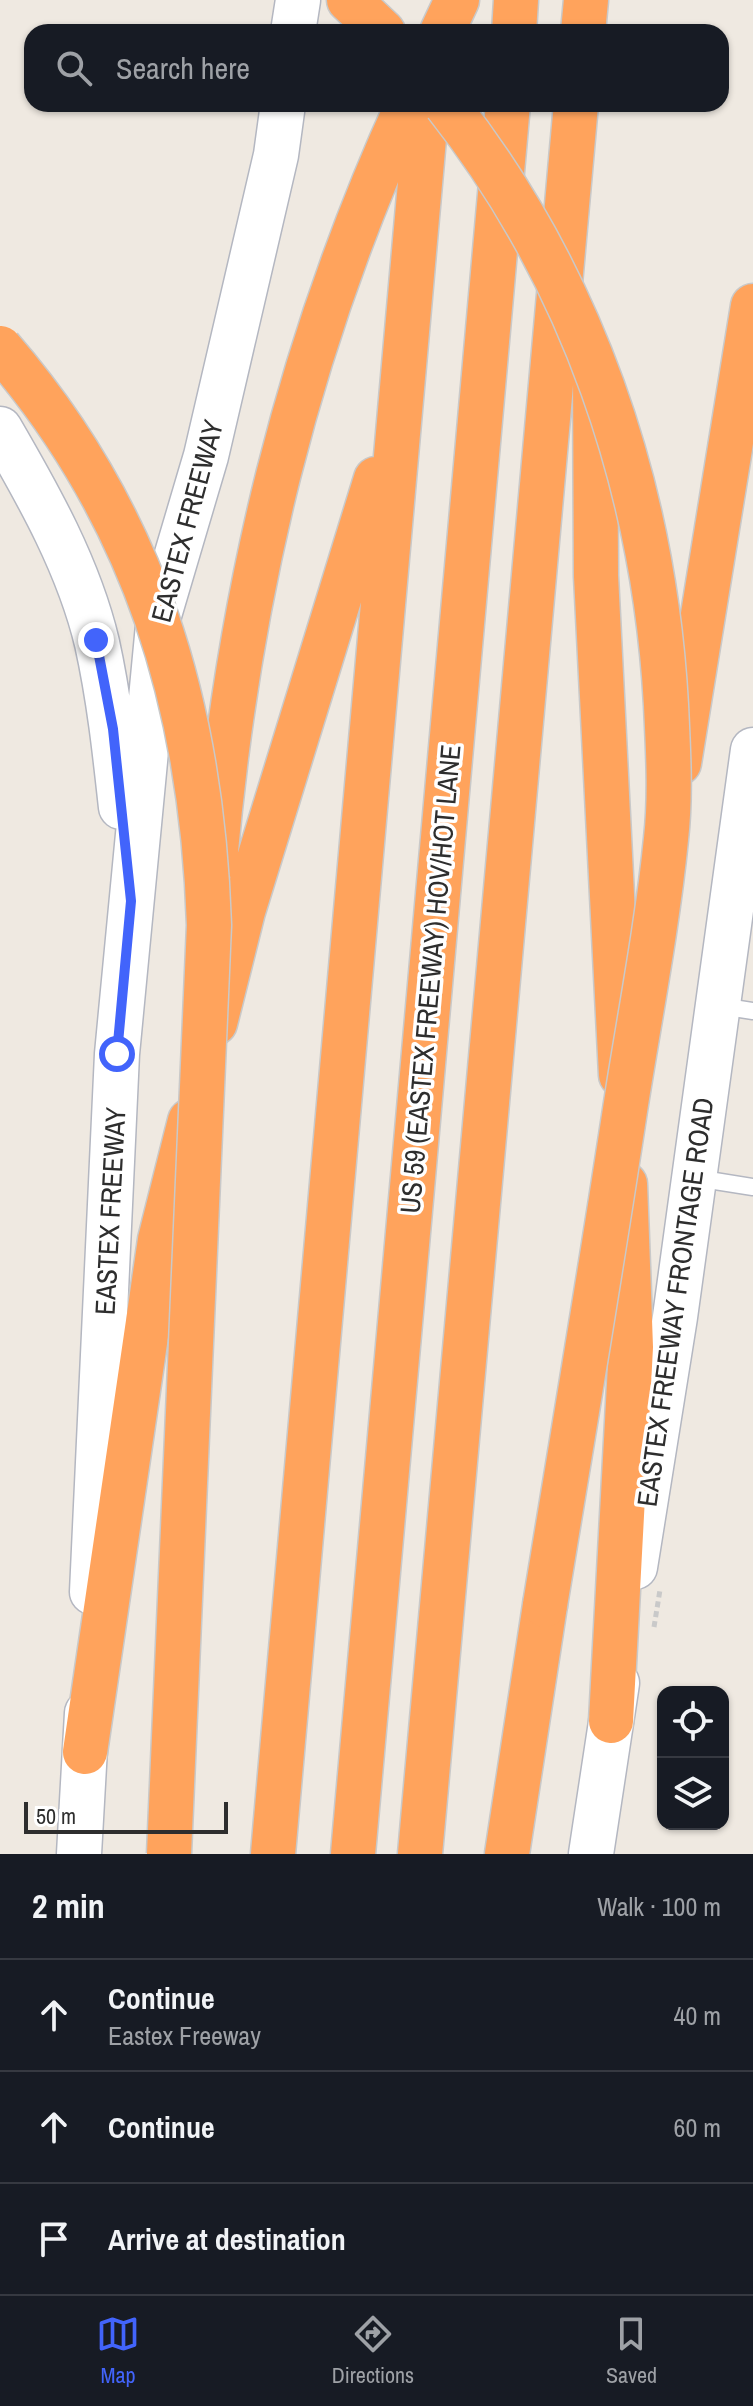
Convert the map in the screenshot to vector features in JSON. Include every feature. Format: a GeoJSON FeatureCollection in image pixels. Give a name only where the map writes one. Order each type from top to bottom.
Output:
{"type":"FeatureCollection","features":[{"type":"Feature","properties":{"kind":"highway"},"geometry":{"type":"LineString","coordinates":[[349,0],[374,24]]}},
{"type":"Feature","properties":{"kind":"highway"},"geometry":{"type":"LineString","coordinates":[[435,24],[437,0]]}},
{"type":"Feature","properties":{"kind":"highway"},"geometry":{"type":"LineString","coordinates":[[446,24],[457,0]]}},
{"type":"Feature","properties":{"kind":"highway"},"geometry":{"type":"LineString","coordinates":[[514,24],[516,0]]}},
{"type":"Feature","properties":{"kind":"highway"},"geometry":{"type":"LineString","coordinates":[[584,24],[586,0]]}},
{"type":"Feature","properties":{"kind":"highway"},"geometry":{"type":"LineString","coordinates":[[169,1854],[209,925],[234,695],[251,583],[273,487],[303,382],[342,267],[405,112]]}},
{"type":"Feature","properties":{"kind":"highway"},"geometry":{"type":"LineString","coordinates":[[273,1854],[426,112]]}},
{"type":"Feature","properties":{"kind":"highway"},"geometry":{"type":"LineString","coordinates":[[452,112],[506,188],[543,250],[573,309],[617,429],[648,557],[660,630],[667,735],[667,837]]}},
{"type":"Feature","properties":{"kind":"highway","name":"US 59 (EASTEX FREEWAY) HOV/HOT LANE"},"geometry":{"type":"LineString","coordinates":[[353,1854],[507,112]]}},
{"type":"Feature","properties":{"kind":"highway"},"geometry":{"type":"LineString","coordinates":[[420,1854],[575,112]]}},
{"type":"Feature","properties":{"kind":"highway"},"geometry":{"type":"LineString","coordinates":[[565,222],[595,326],[596,576],[613,868],[631,1347],[611,1721]]}},
{"type":"Feature","properties":{"kind":"highway"},"geometry":{"type":"LineString","coordinates":[[507,1854],[753,306]]}},
{"type":"Feature","properties":{"kind":"highway"},"geometry":{"type":"LineString","coordinates":[[0,348],[63,427],[94,478],[134,555],[153,604],[180,689],[193,747],[204,817],[209,925]]}},
{"type":"Feature","properties":{"kind":"highway"},"geometry":{"type":"LineString","coordinates":[[85,1752],[160,1240],[243,911],[402,396]]}},
{"type":"Feature","properties":{"kind":"main road"},"geometry":{"type":"LineString","coordinates":[[294,24],[298,0]]}},
{"type":"Feature","properties":{"kind":"main road","name":"EASTEX FREEWAY"},"geometry":{"type":"LineString","coordinates":[[79,1854],[117,1054],[159,615],[206,456],[276,155],[282,112]]}},
{"type":"Feature","properties":{"kind":"main road"},"geometry":{"type":"LineString","coordinates":[[0,429],[52,523],[96,640],[113,729],[131,901]]}},
{"type":"Feature","properties":{"kind":"main road","name":"EASTEX FREEWAY FRONTAGE ROAD"},"geometry":{"type":"LineString","coordinates":[[591,1854],[694,1178],[736,1008],[753,750]]}},
{"type":"Feature","properties":{"kind":"lane"},"geometry":{"type":"LineString","coordinates":[[694,1178],[753,1187]]}},
{"type":"Feature","properties":{"kind":"route"},"geometry":{"type":"LineString","coordinates":[[96,640],[113,729],[131,901],[117,1054]]}}]}
